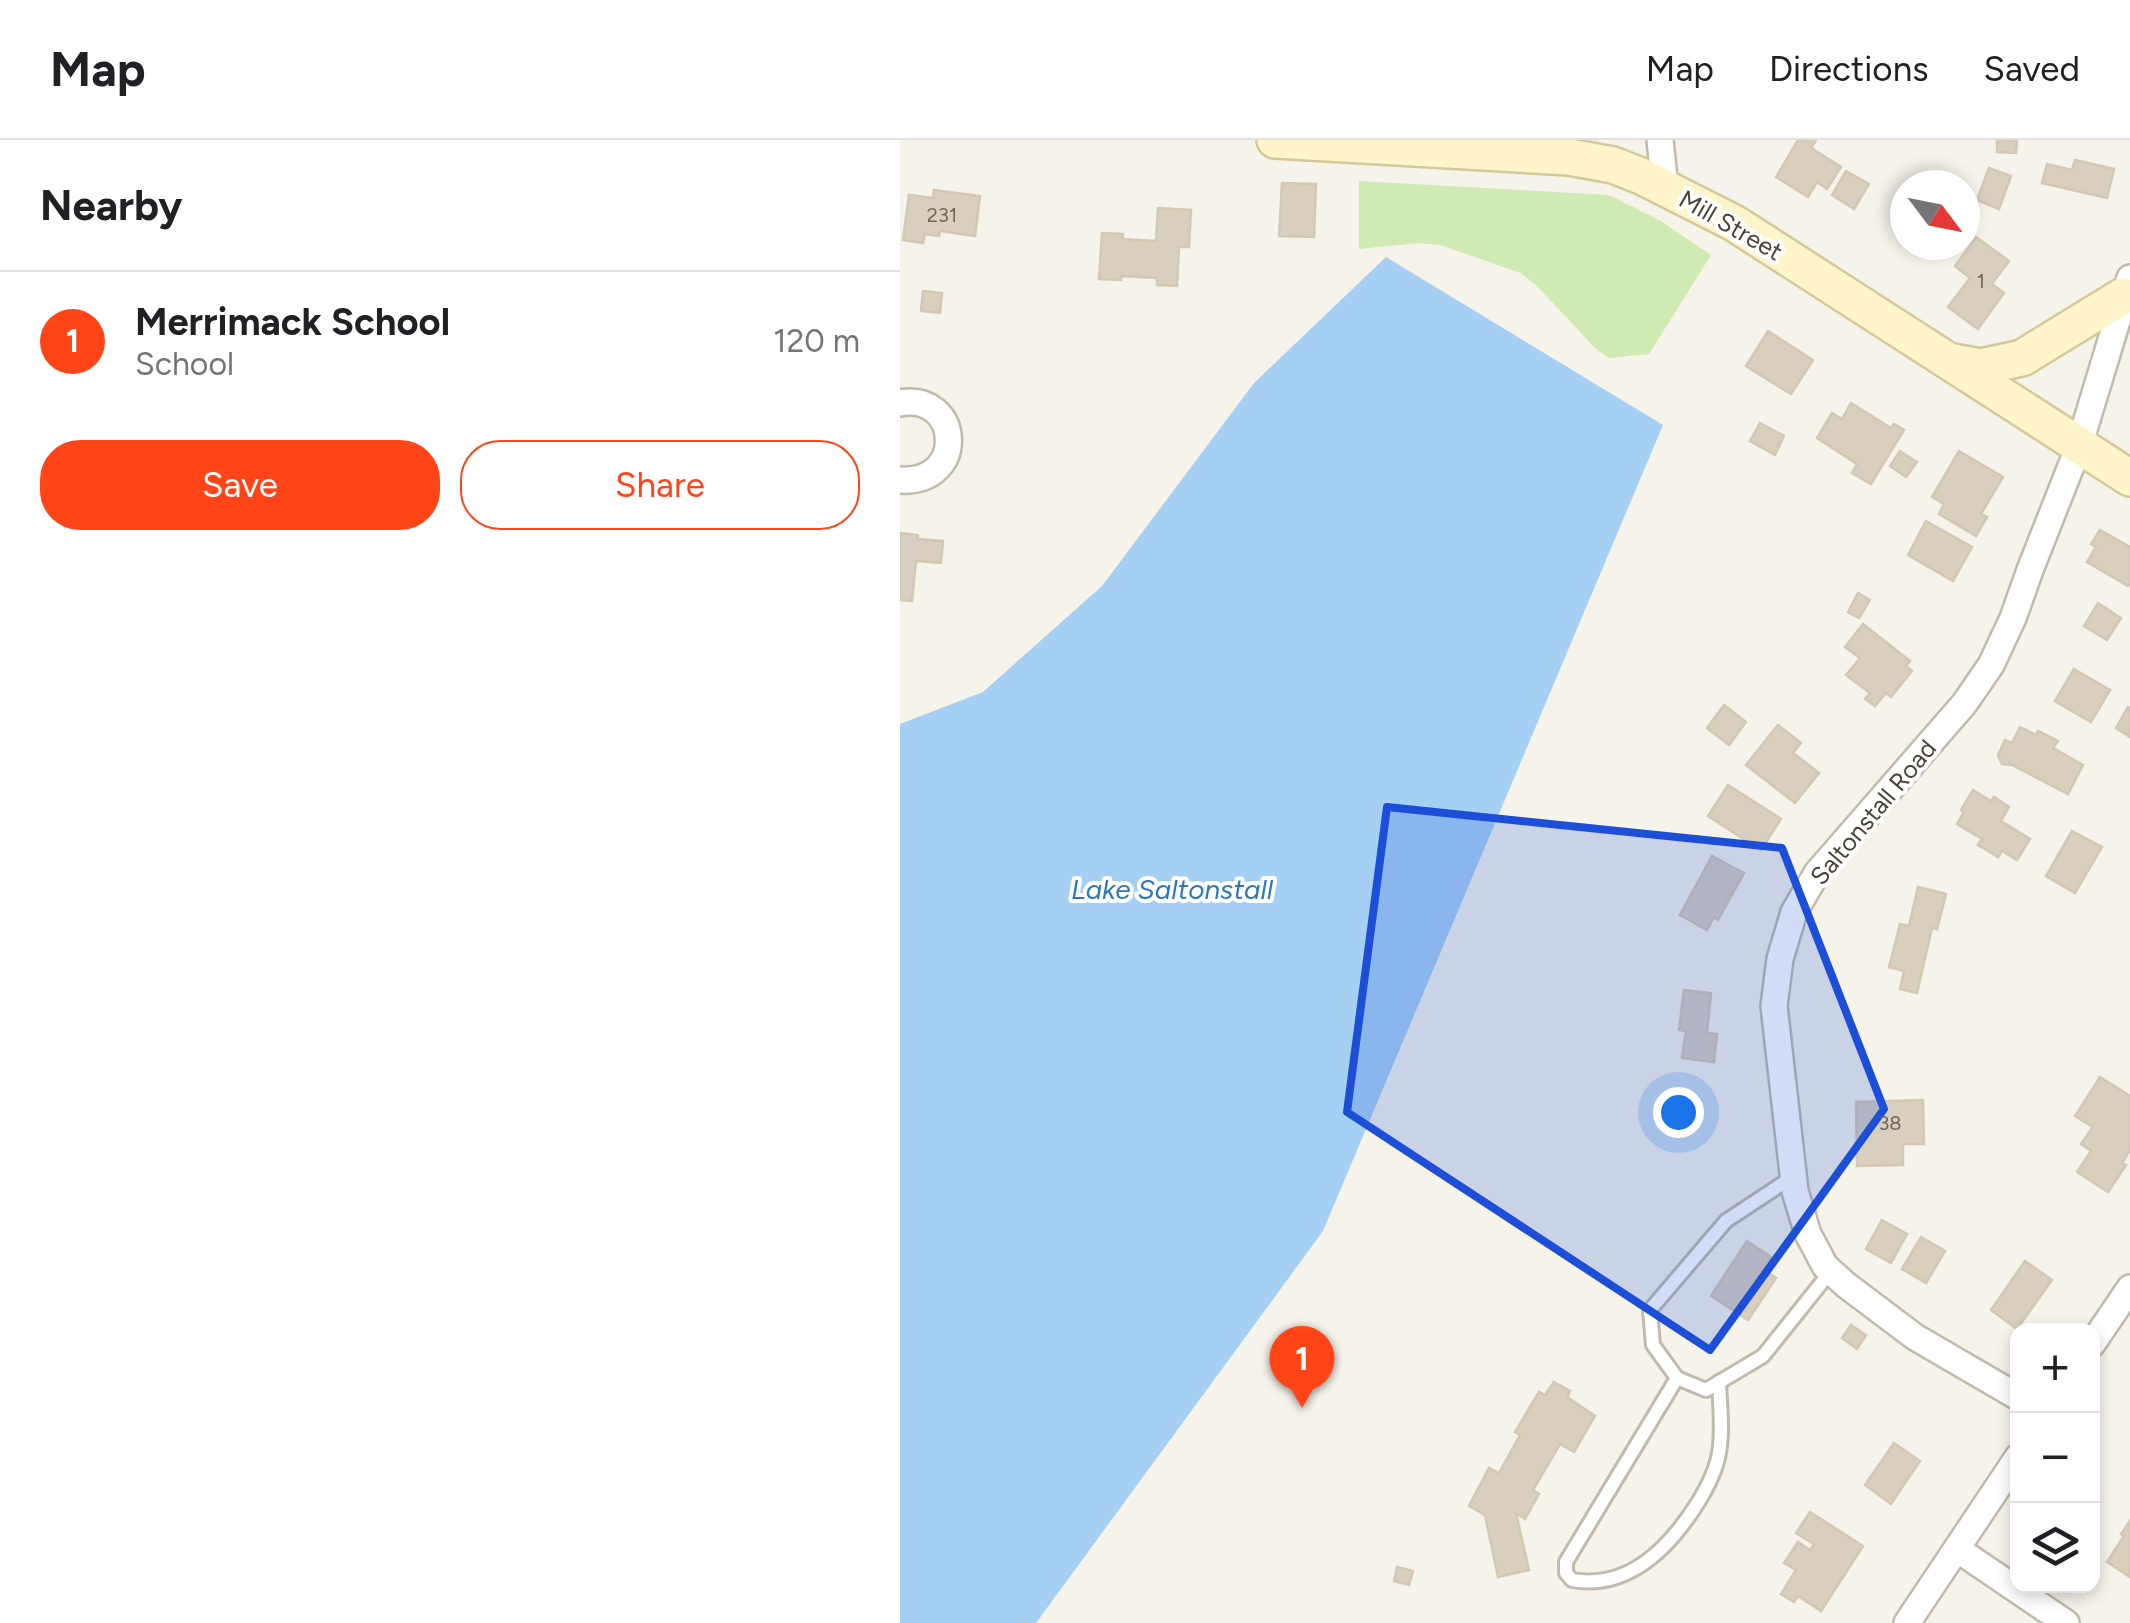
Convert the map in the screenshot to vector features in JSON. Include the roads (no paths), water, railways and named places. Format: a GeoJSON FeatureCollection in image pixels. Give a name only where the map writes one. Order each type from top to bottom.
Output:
{"type":"FeatureCollection","features":[{"type":"Feature","properties":{"kind":"main road","name":"Mill Street"},"geometry":{"type":"LineString","coordinates":[[1276,140],[1569,157],[1613,165],[1734,223],[2130,478]]}},
{"type":"Feature","properties":{"kind":"main road"},"geometry":{"type":"LineString","coordinates":[[1950,362],[1980,367],[2022,358],[2127,287]]}},
{"type":"Feature","properties":{"kind":"street"},"geometry":{"type":"LineString","coordinates":[[1660,140],[1665,188]]}},
{"type":"Feature","properties":{"kind":"street","name":"Saltonstall Road"},"geometry":{"type":"LineString","coordinates":[[2010,1392],[1915,1337],[1825,1266],[1808,1234],[1794,1176],[1774,1006],[1780,959],[1794,912],[1817,873],[1964,704],[1991,665],[2014,618],[2080,446],[2127,287]]}},
{"type":"Feature","properties":{"kind":"street"},"geometry":{"type":"LineString","coordinates":[[900,403],[917,402],[938,413],[946,424],[949,448],[935,471],[923,478],[900,480]]}},
{"type":"Feature","properties":{"kind":"street"},"geometry":{"type":"LineString","coordinates":[[2100,1332],[2130,1288]]}},
{"type":"Feature","properties":{"kind":"street"},"geometry":{"type":"LineString","coordinates":[[1908,1623],[2010,1468]]}},
{"type":"Feature","properties":{"kind":"street"},"geometry":{"type":"LineString","coordinates":[[1957,1549],[2066,1623]]}},
{"type":"Feature","properties":{"kind":"lane"},"geometry":{"type":"LineString","coordinates":[[1794,1176],[1726,1221],[1650,1310],[1653,1345],[1677,1378],[1706,1390],[1763,1356],[1830,1271]]}},
{"type":"Feature","properties":{"kind":"lane"},"geometry":{"type":"LineString","coordinates":[[1677,1378],[1566,1562],[1566,1573],[1572,1580],[1620,1578],[1645,1564],[1680,1530],[1716,1464],[1720,1430],[1718,1382]]}},
{"type":"Feature","properties":{"kind":"water","name":"Lake Saltonstall"},"geometry":{"type":"Polygon","coordinates":[[[1386,257],[1663,425],[1323,1231],[1036,1623],[900,1623],[900,724],[983,692],[1102,586],[1254,383],[1386,257]]]}},
{"type":"Feature","properties":{"kind":"place","name":"Merrimack School"},"geometry":{"type":"Point","coordinates":[1302,1408]}}]}
